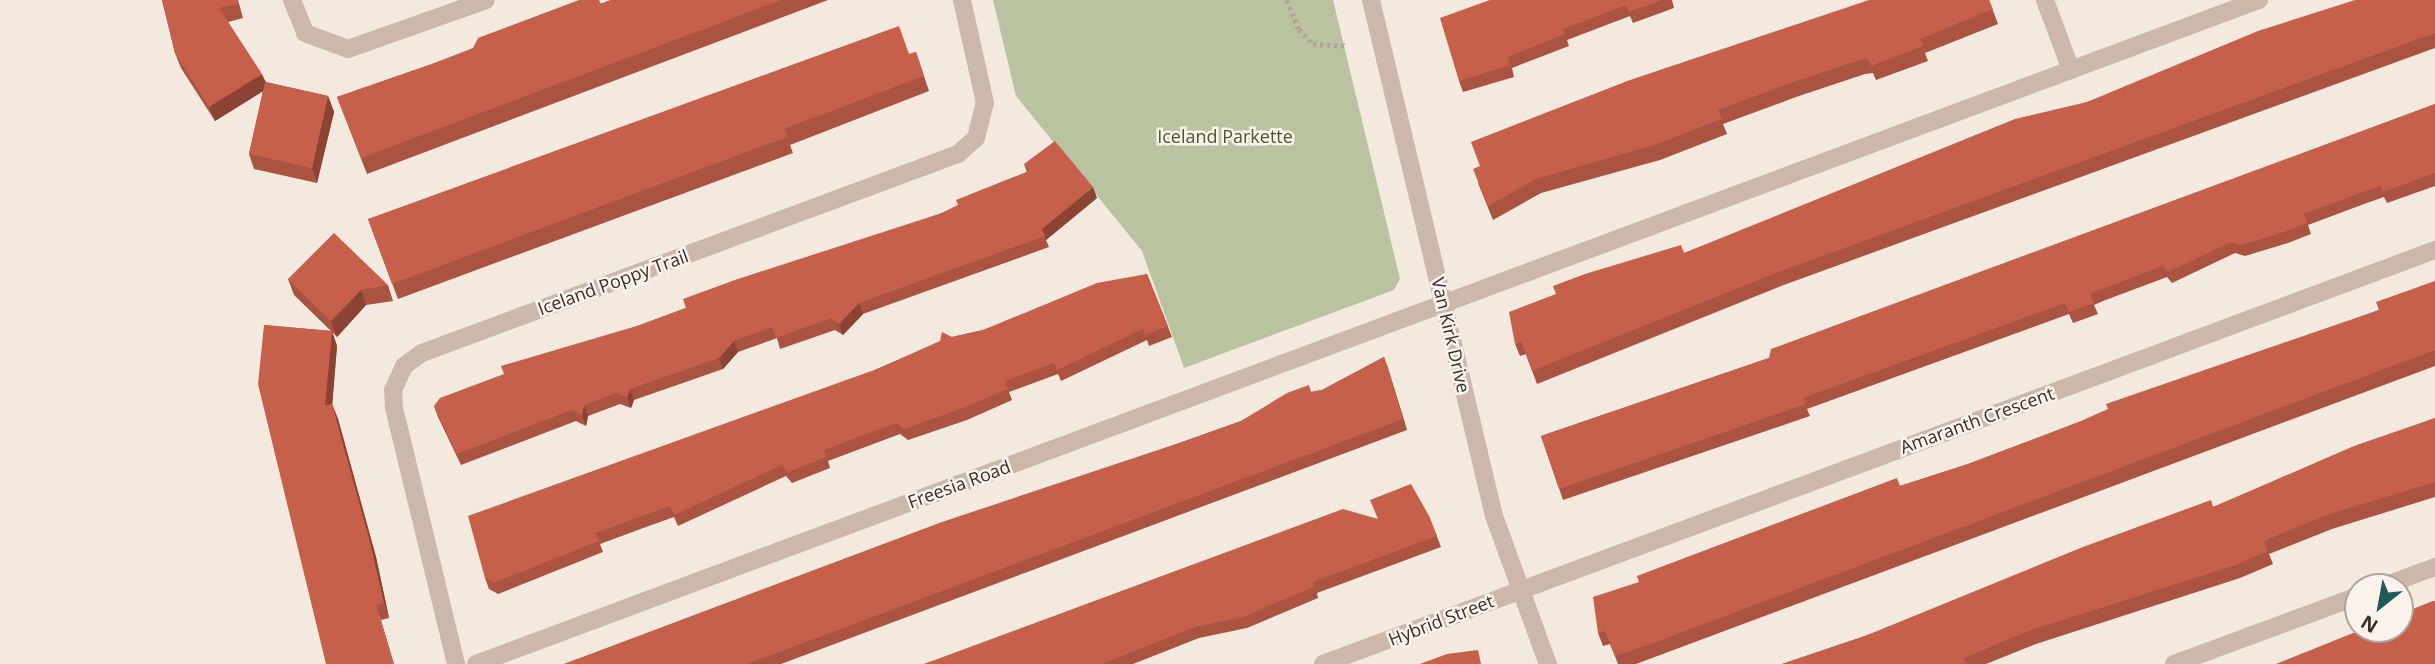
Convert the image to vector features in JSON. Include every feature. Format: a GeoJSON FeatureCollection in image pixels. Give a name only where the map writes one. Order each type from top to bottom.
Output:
{"type":"FeatureCollection","features":[{"type":"Feature","properties":{"kind":"street"},"geometry":{"type":"LineString","coordinates":[[292,0],[305,33],[348,49],[486,0]]}},
{"type":"Feature","properties":{"kind":"street","name":"Iceland Poppy Trail"},"geometry":{"type":"LineString","coordinates":[[456,664],[394,408],[393,390],[404,366],[422,353],[958,154],[976,138],[985,103],[962,0]]}},
{"type":"Feature","properties":{"kind":"street","name":"Van Kirk Drive"},"geometry":{"type":"LineString","coordinates":[[1371,0],[1494,516],[1548,664]]}},
{"type":"Feature","properties":{"kind":"street"},"geometry":{"type":"LineString","coordinates":[[2045,0],[2071,70]]}},
{"type":"Feature","properties":{"kind":"street"},"geometry":{"type":"LineString","coordinates":[[1443,303],[2259,0]]}},
{"type":"Feature","properties":{"kind":"street","name":"Amaranth Crescent"},"geometry":{"type":"LineString","coordinates":[[1520,590],[2435,250]]}},
{"type":"Feature","properties":{"kind":"street","name":"Freesia Road"},"geometry":{"type":"LineString","coordinates":[[475,664],[1443,303]]}},
{"type":"Feature","properties":{"kind":"street"},"geometry":{"type":"LineString","coordinates":[[2414,575],[2435,567]]}},
{"type":"Feature","properties":{"kind":"street","name":"Hybrid Street"},"geometry":{"type":"LineString","coordinates":[[1323,664],[1520,590]]}},
{"type":"Feature","properties":{"kind":"street"},"geometry":{"type":"LineString","coordinates":[[2174,664],[2344,601]]}},
{"type":"Feature","properties":{"kind":"path"},"geometry":{"type":"LineString","coordinates":[[1287,0],[1298,29],[1313,44],[1347,46]]}},
{"type":"Feature","properties":{"kind":"green space","name":"Iceland Parkette"},"geometry":{"type":"Polygon","coordinates":[[[993,0],[1333,0],[1400,279],[1394,290],[1184,368],[1142,251],[1016,96],[993,0]]]}},
{"type":"Feature","properties":{"kind":"building"},"geometry":{"type":"Polygon","coordinates":[[[162,0],[237,0],[238,4],[219,8],[262,74],[209,107],[175,53],[162,0]]]}},
{"type":"Feature","properties":{"kind":"building"},"geometry":{"type":"Polygon","coordinates":[[[579,0],[599,0],[601,4],[611,0],[781,0],[361,158],[337,97],[473,48],[478,38],[579,0]]]}},
{"type":"Feature","properties":{"kind":"building"},"geometry":{"type":"Polygon","coordinates":[[[1490,0],[1662,0],[1629,12],[1626,5],[1563,29],[1565,34],[1508,57],[1510,65],[1459,81],[1440,18],[1490,0]]]}},
{"type":"Feature","properties":{"kind":"building"},"geometry":{"type":"Polygon","coordinates":[[[1869,0],[1989,0],[1993,9],[1920,39],[1923,46],[1871,66],[1868,59],[1860,60],[1791,83],[1718,110],[1722,119],[1654,145],[1536,179],[1488,206],[1473,169],[1480,166],[1471,142],[1630,80],[1869,0]]]}},
{"type":"Feature","properties":{"kind":"building"},"geometry":{"type":"Polygon","coordinates":[[[2355,0],[2435,0],[2435,33],[1776,273],[1532,371],[1521,341],[1515,344],[1509,312],[1556,294],[1553,286],[1681,245],[1684,253],[2015,119],[2087,102],[2258,31],[2355,0]]]}},
{"type":"Feature","properties":{"kind":"building"},"geometry":{"type":"Polygon","coordinates":[[[899,26],[909,54],[916,52],[924,76],[784,129],[787,137],[392,284],[368,219],[899,26]]]}},
{"type":"Feature","properties":{"kind":"building"},"geometry":{"type":"Polygon","coordinates":[[[265,82],[328,96],[312,168],[249,154],[265,82]]]}},
{"type":"Feature","properties":{"kind":"building"},"geometry":{"type":"Polygon","coordinates":[[[2435,104],[2435,173],[2383,192],[2381,186],[2360,193],[2304,214],[2307,223],[2284,232],[2241,245],[2231,242],[2168,272],[2163,266],[2099,290],[2090,294],[2094,303],[2069,312],[2065,303],[1803,398],[1806,404],[1559,489],[1541,436],[1769,358],[1771,349],[2435,104]]]}},
{"type":"Feature","properties":{"kind":"building"},"geometry":{"type":"Polygon","coordinates":[[[1055,141],[1093,187],[1042,229],[1045,236],[859,303],[839,324],[831,318],[776,338],[772,327],[734,341],[719,358],[630,389],[627,397],[616,393],[584,405],[582,415],[572,410],[457,454],[434,406],[440,398],[504,374],[501,366],[640,325],[686,308],[683,299],[942,213],[958,205],[956,200],[1029,171],[1024,164],[1055,141]]]}},
{"type":"Feature","properties":{"kind":"building"},"geometry":{"type":"Polygon","coordinates":[[[334,233],[388,285],[361,290],[331,321],[288,279],[334,233]]]}},
{"type":"Feature","properties":{"kind":"building"},"geometry":{"type":"Polygon","coordinates":[[[1147,274],[1168,326],[1145,335],[1143,329],[1057,370],[1054,363],[1005,381],[1008,389],[963,408],[904,429],[896,423],[824,450],[826,457],[788,472],[782,465],[674,515],[670,506],[596,533],[599,541],[494,583],[485,578],[468,516],[877,369],[940,341],[942,332],[952,337],[983,330],[1097,283],[1147,274]]]}},
{"type":"Feature","properties":{"kind":"building"},"geometry":{"type":"Polygon","coordinates":[[[2435,281],[2435,350],[1648,645],[1615,656],[1605,631],[1598,633],[1593,597],[1639,582],[1637,576],[1897,478],[1900,486],[1968,464],[2081,421],[2108,409],[2106,404],[2379,310],[2376,302],[2435,281]]]}},
{"type":"Feature","properties":{"kind":"building"},"geometry":{"type":"Polygon","coordinates":[[[264,325],[332,331],[325,405],[332,404],[370,542],[384,603],[376,605],[393,664],[326,664],[258,384],[264,325]]]}},
{"type":"Feature","properties":{"kind":"building"},"geometry":{"type":"Polygon","coordinates":[[[1384,357],[1403,419],[747,664],[564,664],[942,522],[1241,421],[1287,393],[1309,385],[1311,392],[1322,390],[1384,357]]]}},
{"type":"Feature","properties":{"kind":"building"},"geometry":{"type":"Polygon","coordinates":[[[2435,418],[2435,482],[2327,515],[2264,541],[2268,551],[2236,565],[2031,630],[1964,658],[1964,664],[1782,664],[1865,636],[2083,547],[2211,500],[2213,507],[2354,446],[2435,418]]]}},
{"type":"Feature","properties":{"kind":"building"},"geometry":{"type":"Polygon","coordinates":[[[1411,484],[1437,536],[1313,582],[1314,587],[1243,617],[1195,627],[1102,664],[924,664],[1343,509],[1378,519],[1370,500],[1411,484]]]}},
{"type":"Feature","properties":{"kind":"building"},"geometry":{"type":"Polygon","coordinates":[[[2435,601],[2435,664],[2276,664],[2344,637],[2344,643],[2414,643],[2414,608],[2435,601]]]}},
{"type":"Feature","properties":{"kind":"building"},"geometry":{"type":"Polygon","coordinates":[[[1478,650],[1481,664],[1420,664],[1447,654],[1478,650]]]}}]}
